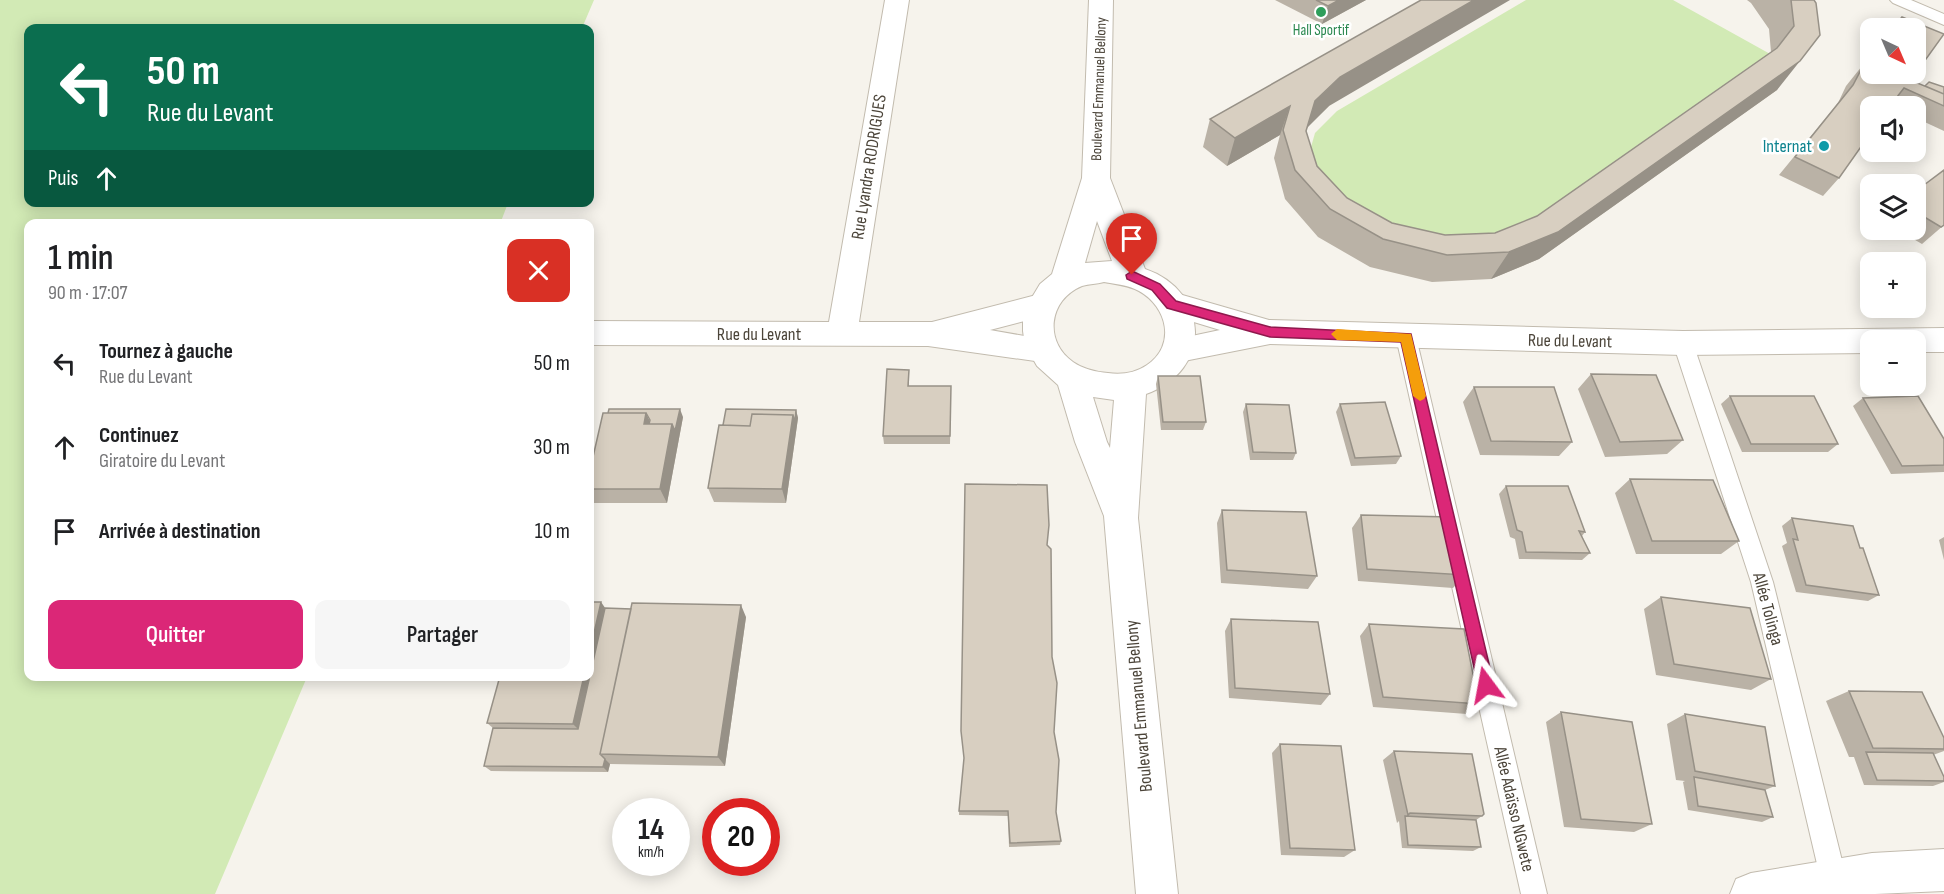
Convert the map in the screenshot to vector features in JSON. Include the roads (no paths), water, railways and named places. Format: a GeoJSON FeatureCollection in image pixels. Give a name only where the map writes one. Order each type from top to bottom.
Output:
{"type":"FeatureCollection","features":[{"type":"Feature","properties":{"kind":"street","name":"Rue Lyandra RODRIGUES"},"geometry":{"type":"LineString","coordinates":[[842,335],[897,0]]}},
{"type":"Feature","properties":{"kind":"street","name":"Boulevard Emmanuel Bellony"},"geometry":{"type":"LineString","coordinates":[[1065,281],[1096,178],[1101,0]]}},
{"type":"Feature","properties":{"kind":"street","name":"Boulevard Emmanuel Bellony"},"geometry":{"type":"LineString","coordinates":[[1096,178],[1132,275]]}},
{"type":"Feature","properties":{"kind":"street"},"geometry":{"type":"LineString","coordinates":[[1104,272],[1132,275],[1156,287],[1172,304],[1182,327],[1179,350],[1166,369],[1131,386],[1114,387],[1085,382],[1059,369],[1042,350],[1036,327],[1040,306],[1055,288],[1077,276],[1104,272]]}},
{"type":"Feature","properties":{"kind":"street","name":"Rue du Levant"},"geometry":{"type":"LineString","coordinates":[[1172,304],[1270,332]]}},
{"type":"Feature","properties":{"kind":"street","name":"Rue du Levant"},"geometry":{"type":"LineString","coordinates":[[928,334],[1040,306]]}},
{"type":"Feature","properties":{"kind":"street","name":"Rue du Levant"},"geometry":{"type":"LineString","coordinates":[[1179,350],[1270,332],[1683,343],[1860,341]]}},
{"type":"Feature","properties":{"kind":"street","name":"Rue du Levant"},"geometry":{"type":"LineString","coordinates":[[594,333],[928,334],[1042,350]]}},
{"type":"Feature","properties":{"kind":"street"},"geometry":{"type":"LineString","coordinates":[[1926,339],[1944,339]]}},
{"type":"Feature","properties":{"kind":"street","name":"Boulevard Emmanuel Bellony"},"geometry":{"type":"LineString","coordinates":[[1071,376],[1091,442],[1121,518]]}},
{"type":"Feature","properties":{"kind":"street","name":"Boulevard Emmanuel Bellony"},"geometry":{"type":"LineString","coordinates":[[1131,386],[1121,518],[1157,894]]}},
{"type":"Feature","properties":{"kind":"street"},"geometry":{"type":"LineString","coordinates":[[1751,894],[1919,869],[1944,870]]}},
{"type":"Feature","properties":{"kind":"lane"},"geometry":{"type":"LineString","coordinates":[[1898,0],[1944,20]]}},
{"type":"Feature","properties":{"kind":"lane","name":"Allée Adaïsso NGwete"},"geometry":{"type":"LineString","coordinates":[[1406,337],[1534,894]]}},
{"type":"Feature","properties":{"kind":"lane","name":"Allée Tolinga"},"geometry":{"type":"LineString","coordinates":[[1683,343],[1762,582],[1834,881]]}},
{"type":"Feature","properties":{"kind":"place","name":"Hall Sportif"},"geometry":{"type":"Point","coordinates":[1321,12]}},
{"type":"Feature","properties":{"kind":"place","name":"Internat"},"geometry":{"type":"Point","coordinates":[1824,146]}}]}
